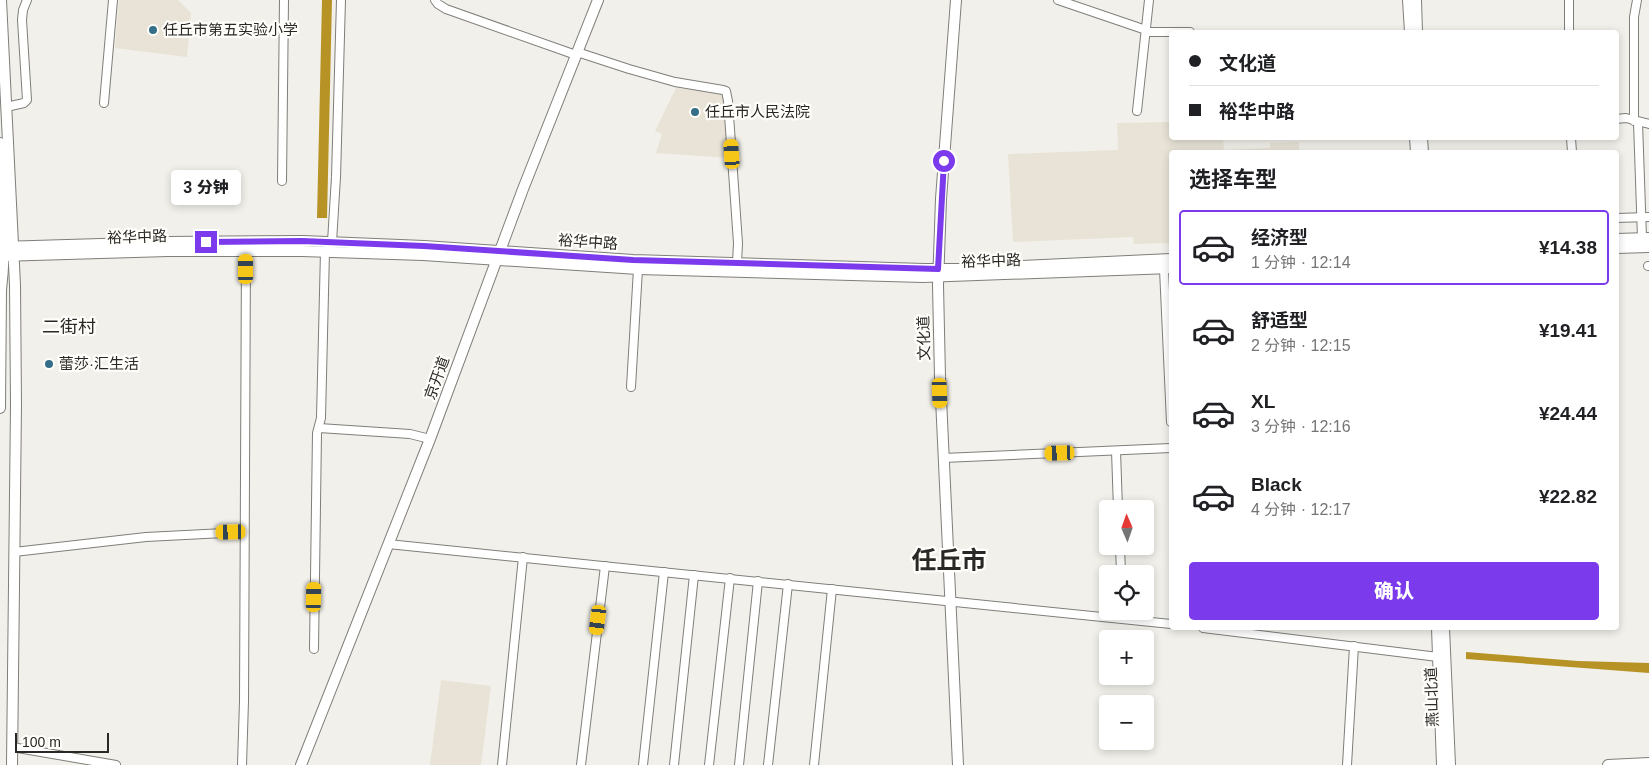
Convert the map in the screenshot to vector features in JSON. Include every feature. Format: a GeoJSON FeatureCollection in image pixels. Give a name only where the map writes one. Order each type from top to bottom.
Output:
{"type":"FeatureCollection","features":[{"type":"Feature","properties":{"kind":"main road"},"geometry":{"type":"LineString","coordinates":[[0,408],[1,290],[5,251],[6,108],[1,0]]}},
{"type":"Feature","properties":{"kind":"main road","name":"京开道"},"geometry":{"type":"LineString","coordinates":[[301,765],[430,439],[498,255],[598,0]]}},
{"type":"Feature","properties":{"kind":"main road","name":"文化道"},"geometry":{"type":"LineString","coordinates":[[956,0],[938,273],[943,458],[958,765]]}},
{"type":"Feature","properties":{"kind":"main road"},"geometry":{"type":"LineString","coordinates":[[1408,0],[1410,30]]}},
{"type":"Feature","properties":{"kind":"main road"},"geometry":{"type":"LineString","coordinates":[[1416,0],[1417,30]]}},
{"type":"Feature","properties":{"kind":"main road"},"geometry":{"type":"LineString","coordinates":[[0,143],[5,251],[16,405],[12,765]]}},
{"type":"Feature","properties":{"kind":"main road"},"geometry":{"type":"LineString","coordinates":[[1619,239],[1645,238]]}},
{"type":"Feature","properties":{"kind":"main road","name":"裕华中路"},"geometry":{"type":"LineString","coordinates":[[5,251],[168,242],[332,242],[424,246],[638,269],[938,273],[1168,268]]}},
{"type":"Feature","properties":{"kind":"main road"},"geometry":{"type":"LineString","coordinates":[[1619,248],[1649,247]]}},
{"type":"Feature","properties":{"kind":"main road","name":"裕华中路"},"geometry":{"type":"LineString","coordinates":[[5,251],[325,251],[424,255],[498,255],[737,263],[938,273],[1169,259]]}},
{"type":"Feature","properties":{"kind":"main road","name":"燕山北道"},"geometry":{"type":"LineString","coordinates":[[1437,630],[1442,765]]}},
{"type":"Feature","properties":{"kind":"main road","name":"燕山北道"},"geometry":{"type":"LineString","coordinates":[[1444,630],[1450,765]]}},
{"type":"Feature","properties":{"kind":"main road"},"geometry":{"type":"LineString","coordinates":[[1608,765],[1649,763]]}},
{"type":"Feature","properties":{"kind":"street"},"geometry":{"type":"LineString","coordinates":[[6,108],[24,103],[26,100],[22,20],[27,0]]}},
{"type":"Feature","properties":{"kind":"street"},"geometry":{"type":"LineString","coordinates":[[104,103],[113,0]]}},
{"type":"Feature","properties":{"kind":"street"},"geometry":{"type":"LineString","coordinates":[[282,181],[284,0]]}},
{"type":"Feature","properties":{"kind":"street"},"geometry":{"type":"LineString","coordinates":[[332,242],[341,0]]}},
{"type":"Feature","properties":{"kind":"street"},"geometry":{"type":"LineString","coordinates":[[435,0],[446,9],[577,53],[675,82],[726,91],[737,234],[737,263]]}},
{"type":"Feature","properties":{"kind":"street"},"geometry":{"type":"LineString","coordinates":[[1058,0],[1146,31],[1169,32]]}},
{"type":"Feature","properties":{"kind":"street"},"geometry":{"type":"LineString","coordinates":[[1137,111],[1149,0]]}},
{"type":"Feature","properties":{"kind":"street"},"geometry":{"type":"LineString","coordinates":[[1569,0],[1569,30]]}},
{"type":"Feature","properties":{"kind":"street"},"geometry":{"type":"LineString","coordinates":[[1637,0],[1634,17],[1636,121],[1645,217],[1645,238]]}},
{"type":"Feature","properties":{"kind":"street"},"geometry":{"type":"LineString","coordinates":[[1619,119],[1626,118],[1649,124]]}},
{"type":"Feature","properties":{"kind":"street"},"geometry":{"type":"LineString","coordinates":[[1619,218],[1645,217]]}},
{"type":"Feature","properties":{"kind":"street"},"geometry":{"type":"LineString","coordinates":[[242,765],[246,251]]}},
{"type":"Feature","properties":{"kind":"street"},"geometry":{"type":"LineString","coordinates":[[314,649],[317,434],[321,418],[325,251]]}},
{"type":"Feature","properties":{"kind":"street"},"geometry":{"type":"LineString","coordinates":[[1168,268],[1169,319]]}},
{"type":"Feature","properties":{"kind":"street"},"geometry":{"type":"LineString","coordinates":[[631,387],[638,269]]}},
{"type":"Feature","properties":{"kind":"street"},"geometry":{"type":"LineString","coordinates":[[319,428],[403,433],[430,439]]}},
{"type":"Feature","properties":{"kind":"street"},"geometry":{"type":"LineString","coordinates":[[943,458],[1169,448]]}},
{"type":"Feature","properties":{"kind":"street"},"geometry":{"type":"LineString","coordinates":[[1116,451],[1118,500]]}},
{"type":"Feature","properties":{"kind":"street"},"geometry":{"type":"LineString","coordinates":[[14,552],[146,537],[244,532]]}},
{"type":"Feature","properties":{"kind":"street"},"geometry":{"type":"LineString","coordinates":[[388,544],[950,601],[1099,613]]}},
{"type":"Feature","properties":{"kind":"street"},"geometry":{"type":"LineString","coordinates":[[502,765],[523,557]]}},
{"type":"Feature","properties":{"kind":"street"},"geometry":{"type":"LineString","coordinates":[[582,765],[605,566]]}},
{"type":"Feature","properties":{"kind":"street"},"geometry":{"type":"LineString","coordinates":[[642,765],[664,572]]}},
{"type":"Feature","properties":{"kind":"street"},"geometry":{"type":"LineString","coordinates":[[674,765],[694,575]]}},
{"type":"Feature","properties":{"kind":"street"},"geometry":{"type":"LineString","coordinates":[[710,765],[730,578]]}},
{"type":"Feature","properties":{"kind":"street"},"geometry":{"type":"LineString","coordinates":[[739,765],[758,581]]}},
{"type":"Feature","properties":{"kind":"street"},"geometry":{"type":"LineString","coordinates":[[768,765],[788,584]]}},
{"type":"Feature","properties":{"kind":"street"},"geometry":{"type":"LineString","coordinates":[[814,765],[832,589]]}},
{"type":"Feature","properties":{"kind":"street"},"geometry":{"type":"LineString","coordinates":[[1150,620],[1169,624]]}},
{"type":"Feature","properties":{"kind":"street"},"geometry":{"type":"LineString","coordinates":[[1228,630],[1292,635],[1354,646],[1438,657]]}},
{"type":"Feature","properties":{"kind":"street"},"geometry":{"type":"LineString","coordinates":[[1347,765],[1354,646]]}},
{"type":"Feature","properties":{"kind":"street"},"geometry":{"type":"LineString","coordinates":[[12,747],[116,765]]}},
{"type":"Feature","properties":{"kind":"shaded area","name":"任丘市第五实验小学"},"geometry":{"type":"Polygon","coordinates":[[[119,0],[178,0],[191,13],[187,57],[115,48],[119,0]]]}},
{"type":"Feature","properties":{"kind":"shaded area"},"geometry":{"type":"Polygon","coordinates":[[[322,0],[332,0],[327,218],[317,218],[322,0]]]}},
{"type":"Feature","properties":{"kind":"shaded area","name":"任丘市人民法院"},"geometry":{"type":"Polygon","coordinates":[[[676,88],[725,94],[730,158],[656,153],[662,134],[655,131],[676,88]]]}},
{"type":"Feature","properties":{"kind":"shaded area"},"geometry":{"type":"Polygon","coordinates":[[[1169,122],[1169,140],[1223,140],[1224,150],[1169,150],[1169,243],[1134,244],[1133,237],[1013,242],[1008,154],[1118,150],[1117,123],[1169,122]]]}},
{"type":"Feature","properties":{"kind":"shaded area"},"geometry":{"type":"Polygon","coordinates":[[[1299,142],[1299,150],[1224,150],[1270,148],[1270,143],[1299,142]]]}},
{"type":"Feature","properties":{"kind":"shaded area"},"geometry":{"type":"Polygon","coordinates":[[[1466,652],[1578,661],[1649,663],[1649,673],[1466,659],[1466,652]]]}},
{"type":"Feature","properties":{"kind":"shaded area"},"geometry":{"type":"Polygon","coordinates":[[[441,680],[491,686],[481,765],[430,765],[441,680]]]}},
{"type":"Feature","properties":{"kind":"place","name":"任丘市第五实验小学"},"geometry":{"type":"Point","coordinates":[153,30]}},
{"type":"Feature","properties":{"kind":"place","name":"任丘市人民法院"},"geometry":{"type":"Point","coordinates":[695,112]}},
{"type":"Feature","properties":{"kind":"place","name":"蕾莎·汇生活"},"geometry":{"type":"Point","coordinates":[49,364]}},
{"type":"Feature","properties":{"kind":"district","name":"二街村"},"geometry":{"type":"Point","coordinates":[69,327]}},
{"type":"Feature","properties":{"kind":"district","name":"任丘市"},"geometry":{"type":"Point","coordinates":[949,560]}},
{"type":"Feature","properties":{"kind":"route"},"geometry":{"type":"LineString","coordinates":[[206,242],[302,241],[424,246],[633,260],[938,269],[944,161]]}}]}
